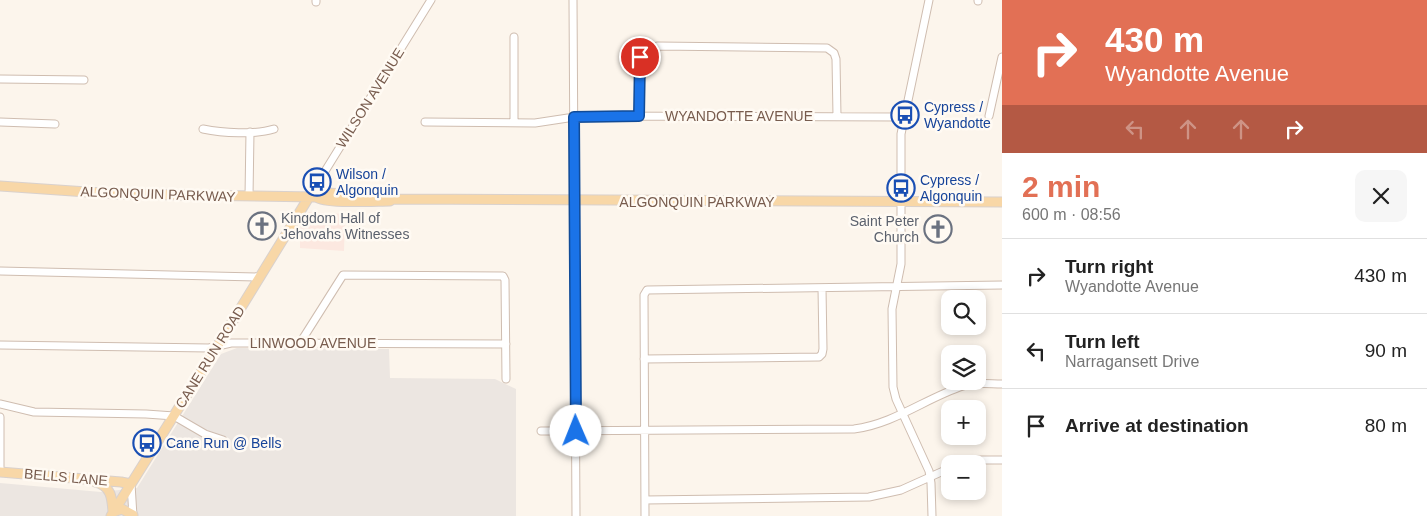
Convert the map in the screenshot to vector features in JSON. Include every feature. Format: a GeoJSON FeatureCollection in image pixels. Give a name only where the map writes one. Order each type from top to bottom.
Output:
{"type":"FeatureCollection","features":[{"type":"Feature","properties":{"kind":"main road","name":"ALGONQUIN PARKWAY"},"geometry":{"type":"LineString","coordinates":[[0,186],[116,194],[312,197],[320,200],[1002,202]]}},
{"type":"Feature","properties":{"kind":"main road","name":"CANE RUN ROAD"},"geometry":{"type":"LineString","coordinates":[[112,514],[312,197]]}},
{"type":"Feature","properties":{"kind":"main road","name":"BELLS LANE"},"geometry":{"type":"LineString","coordinates":[[0,472],[82,478],[131,484]]}},
{"type":"Feature","properties":{"kind":"main road"},"geometry":{"type":"LineString","coordinates":[[82,478],[102,484],[108,489],[112,496],[112,514],[122,509],[133,516]]}},
{"type":"Feature","properties":{"kind":"street","name":"WILSON AVENUE"},"geometry":{"type":"LineString","coordinates":[[312,197],[431,0]]}},
{"type":"Feature","properties":{"kind":"street"},"geometry":{"type":"LineString","coordinates":[[573,0],[576,516]]}},
{"type":"Feature","properties":{"kind":"street"},"geometry":{"type":"LineString","coordinates":[[929,0],[901,139],[901,264],[892,310],[894,392],[930,477],[932,516]]}},
{"type":"Feature","properties":{"kind":"street"},"geometry":{"type":"LineString","coordinates":[[514,37],[514,123]]}},
{"type":"Feature","properties":{"kind":"street"},"geometry":{"type":"LineString","coordinates":[[639,116],[639,60],[647,49],[658,46],[827,48],[834,53],[836,59],[837,116]]}},
{"type":"Feature","properties":{"kind":"street"},"geometry":{"type":"LineString","coordinates":[[989,116],[1002,57]]}},
{"type":"Feature","properties":{"kind":"street"},"geometry":{"type":"LineString","coordinates":[[0,80],[84,80]]}},
{"type":"Feature","properties":{"kind":"street","name":"WYANDOTTE AVENUE"},"geometry":{"type":"LineString","coordinates":[[425,122],[535,123],[574,117],[639,116],[904,118]]}},
{"type":"Feature","properties":{"kind":"street"},"geometry":{"type":"LineString","coordinates":[[0,122],[55,124]]}},
{"type":"Feature","properties":{"kind":"street"},"geometry":{"type":"LineString","coordinates":[[203,129],[250,132],[274,129]]}},
{"type":"Feature","properties":{"kind":"street"},"geometry":{"type":"LineString","coordinates":[[249,196],[250,132]]}},
{"type":"Feature","properties":{"kind":"street"},"geometry":{"type":"LineString","coordinates":[[0,271],[260,277]]}},
{"type":"Feature","properties":{"kind":"street"},"geometry":{"type":"LineString","coordinates":[[300,343],[343,275],[503,276],[505,280],[506,379]]}},
{"type":"Feature","properties":{"kind":"street"},"geometry":{"type":"LineString","coordinates":[[645,516],[644,295],[646,291],[660,289],[1002,285]]}},
{"type":"Feature","properties":{"kind":"street"},"geometry":{"type":"LineString","coordinates":[[644,359],[820,357],[822,354],[822,288]]}},
{"type":"Feature","properties":{"kind":"street","name":"LINWOOD AVENUE"},"geometry":{"type":"LineString","coordinates":[[0,345],[209,348],[232,343],[506,344]]}},
{"type":"Feature","properties":{"kind":"street"},"geometry":{"type":"LineString","coordinates":[[541,431],[854,429],[875,425],[963,386],[1002,384]]}},
{"type":"Feature","properties":{"kind":"street"},"geometry":{"type":"LineString","coordinates":[[0,404],[43,412],[174,416],[205,434],[223,440]]}},
{"type":"Feature","properties":{"kind":"street"},"geometry":{"type":"LineString","coordinates":[[0,417],[0,472]]}},
{"type":"Feature","properties":{"kind":"street"},"geometry":{"type":"LineString","coordinates":[[986,460],[1002,460]]}},
{"type":"Feature","properties":{"kind":"street"},"geometry":{"type":"LineString","coordinates":[[645,500],[869,497],[901,490],[941,472]]}},
{"type":"Feature","properties":{"kind":"street"},"geometry":{"type":"LineString","coordinates":[[131,484],[133,516]]}},
{"type":"Feature","properties":{"kind":"shaded area"},"geometry":{"type":"Polygon","coordinates":[[[308,212],[345,214],[344,251],[300,248],[300,227],[308,212]]]}},
{"type":"Feature","properties":{"kind":"shaded area"},"geometry":{"type":"Polygon","coordinates":[[[237,348],[389,349],[390,378],[495,379],[516,389],[516,516],[0,516],[0,483],[101,492],[137,488],[221,354],[237,348]]]}},
{"type":"Feature","properties":{"kind":"place","name":"Cypress / Wyandotte"},"geometry":{"type":"Point","coordinates":[905,115]}},
{"type":"Feature","properties":{"kind":"place","name":"Wilson / Algonquin"},"geometry":{"type":"Point","coordinates":[317,182]}},
{"type":"Feature","properties":{"kind":"place","name":"Cypress / Algonquin"},"geometry":{"type":"Point","coordinates":[901,188]}},
{"type":"Feature","properties":{"kind":"place","name":"Kingdom Hall of Jehovahs Witnesses"},"geometry":{"type":"Point","coordinates":[262,226]}},
{"type":"Feature","properties":{"kind":"place","name":"Saint Peter Church"},"geometry":{"type":"Point","coordinates":[938,229]}},
{"type":"Feature","properties":{"kind":"place","name":"Cane Run @ Bells"},"geometry":{"type":"Point","coordinates":[147,443]}},
{"type":"Feature","properties":{"kind":"route"},"geometry":{"type":"LineString","coordinates":[[576,431],[574,117],[639,116],[640,57]]}}]}
